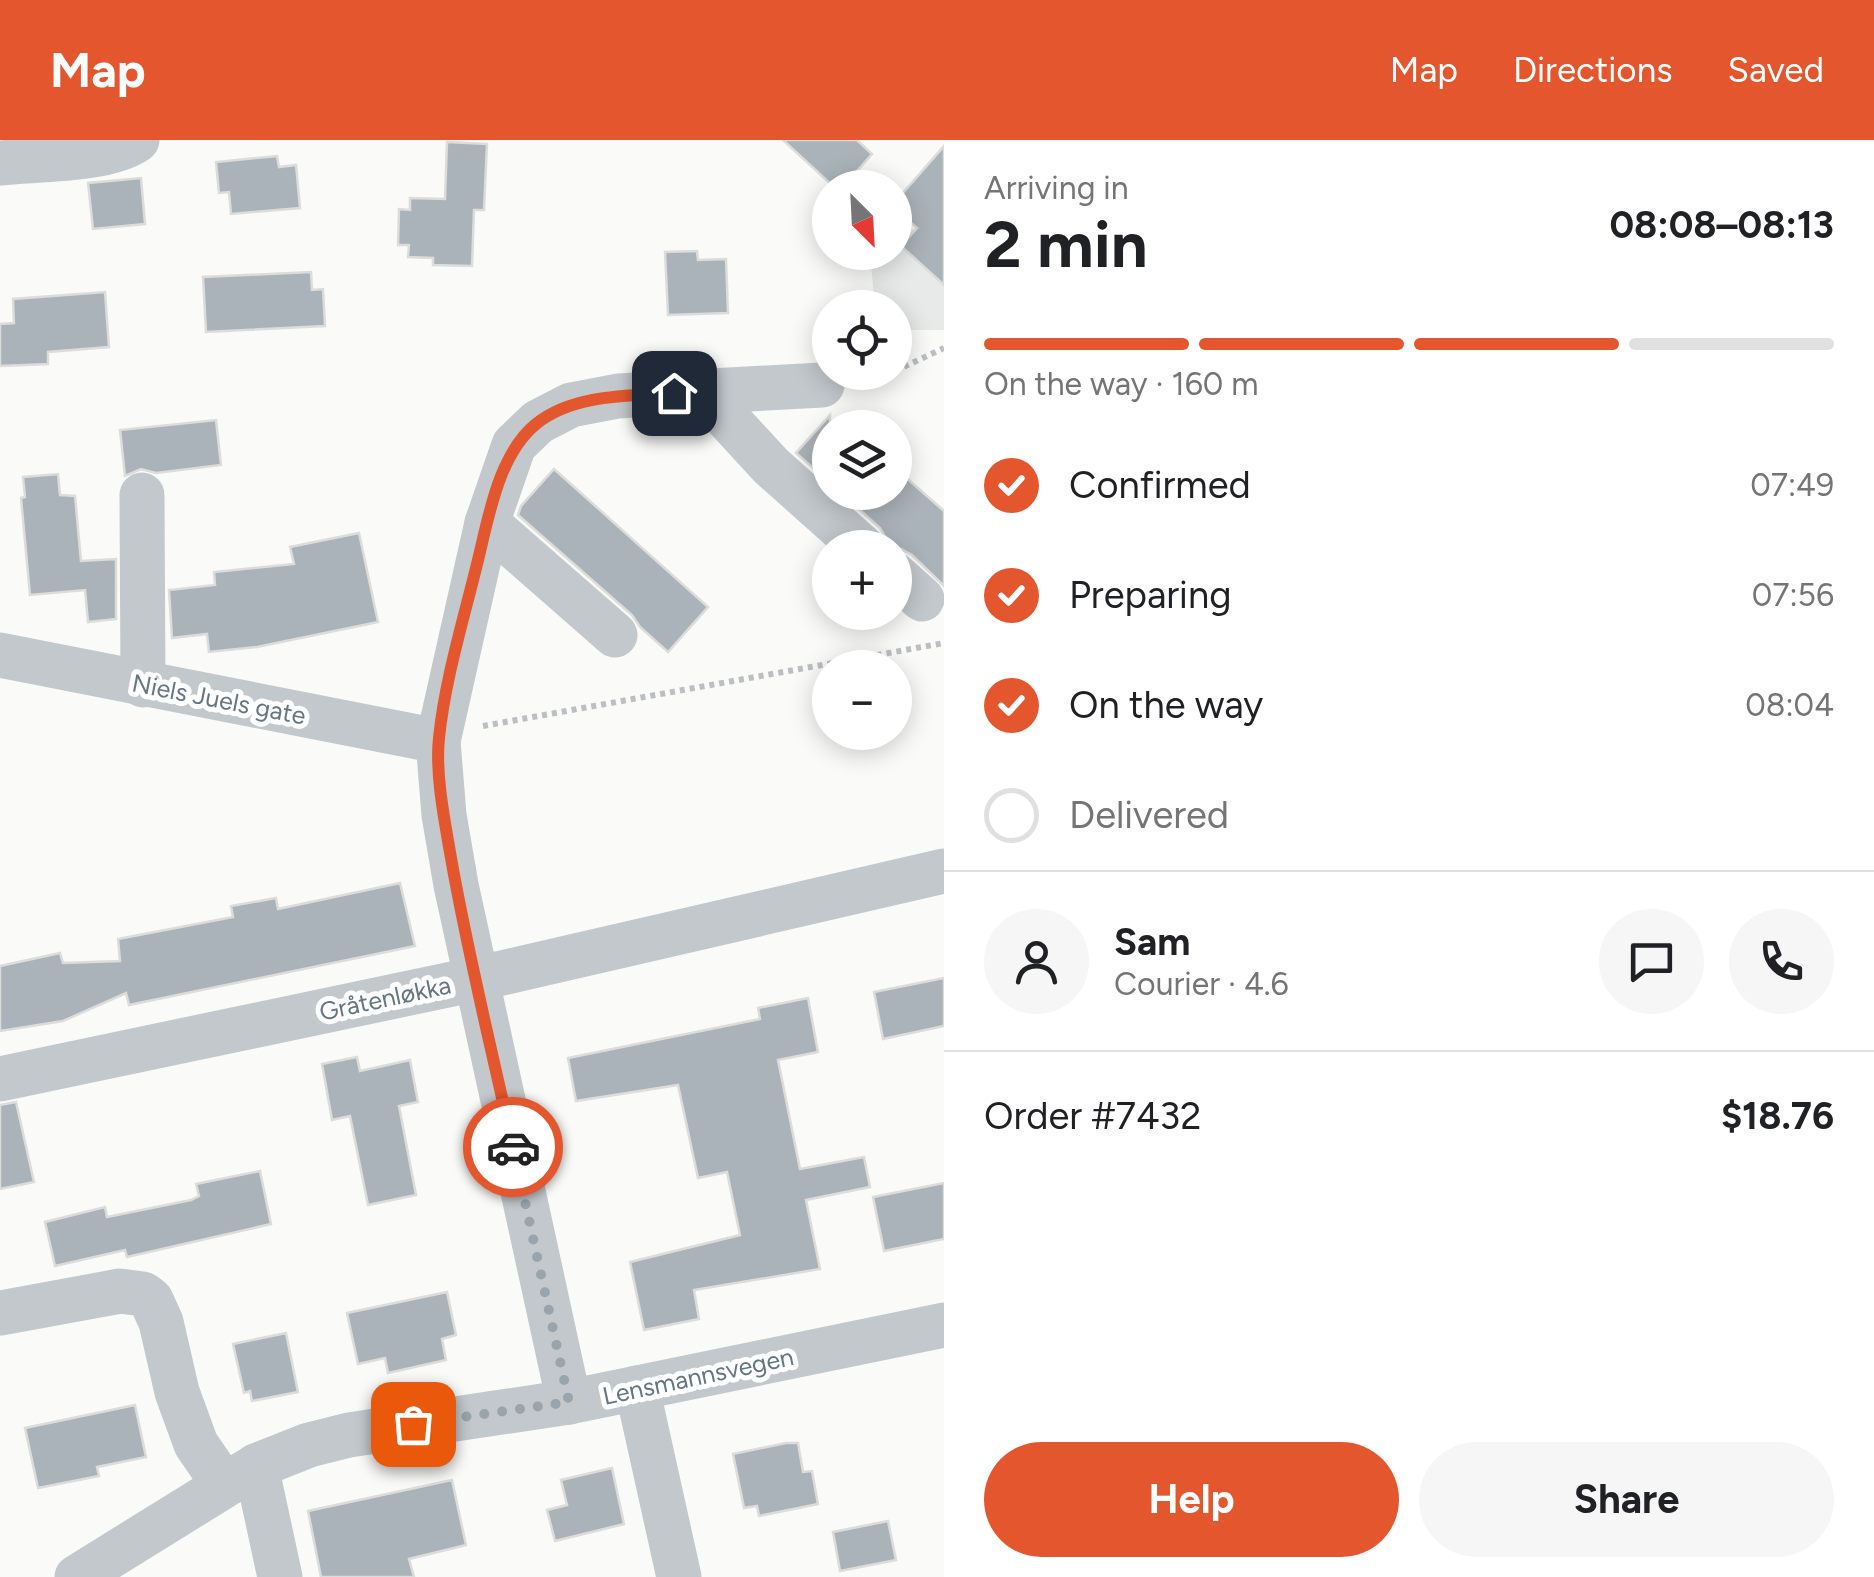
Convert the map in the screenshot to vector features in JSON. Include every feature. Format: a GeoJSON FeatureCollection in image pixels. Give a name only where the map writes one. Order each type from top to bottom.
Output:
{"type":"FeatureCollection","features":[{"type":"Feature","properties":{"kind":"street"},"geometry":{"type":"LineString","coordinates":[[0,163],[101,153],[126,148],[137,140]]}},
{"type":"Feature","properties":{"kind":"street"},"geometry":{"type":"LineString","coordinates":[[569,1402],[476,979],[447,832],[438,741],[487,523],[514,445],[538,422],[571,405],[618,396],[812,386]]}},
{"type":"Feature","properties":{"kind":"street"},"geometry":{"type":"LineString","coordinates":[[702,391],[771,466],[843,530]]}},
{"type":"Feature","properties":{"kind":"street"},"geometry":{"type":"LineString","coordinates":[[142,495],[143,685]]}},
{"type":"Feature","properties":{"kind":"street"},"geometry":{"type":"LineString","coordinates":[[487,523],[614,635]]}},
{"type":"Feature","properties":{"kind":"street","name":"Niels Juels gate"},"geometry":{"type":"LineString","coordinates":[[0,655],[438,741]]}},
{"type":"Feature","properties":{"kind":"street","name":"Gråtenløkka"},"geometry":{"type":"LineString","coordinates":[[0,1080],[476,979],[944,871]]}},
{"type":"Feature","properties":{"kind":"street"},"geometry":{"type":"LineString","coordinates":[[0,1313],[120,1291],[143,1294],[151,1300],[196,1444],[240,1476],[280,1577]]}},
{"type":"Feature","properties":{"kind":"street","name":"Lensmannsvegen"},"geometry":{"type":"LineString","coordinates":[[76,1577],[240,1476],[308,1445],[350,1434],[569,1402],[944,1325]]}},
{"type":"Feature","properties":{"kind":"street"},"geometry":{"type":"LineString","coordinates":[[637,1388],[680,1577]]}},
{"type":"Feature","properties":{"kind":"path"},"geometry":{"type":"LineString","coordinates":[[912,362],[944,348]]}},
{"type":"Feature","properties":{"kind":"path"},"geometry":{"type":"LineString","coordinates":[[438,741],[484,726],[944,643]]}},
{"type":"Feature","properties":{"kind":"shaded area"},"geometry":{"type":"Polygon","coordinates":[[[912,228],[944,257],[944,330],[912,330],[912,290],[873,290],[872,270],[912,270],[912,228]]]}},
{"type":"Feature","properties":{"kind":"building"},"geometry":{"type":"Polygon","coordinates":[[[783,140],[857,140],[872,154],[858,170],[816,170],[783,140]]]}},
{"type":"Feature","properties":{"kind":"building"},"geometry":{"type":"Polygon","coordinates":[[[447,142],[487,144],[484,210],[474,210],[472,266],[433,265],[433,258],[408,257],[409,245],[398,245],[399,209],[410,210],[410,198],[445,199],[447,142]]]}},
{"type":"Feature","properties":{"kind":"building"},"geometry":{"type":"Polygon","coordinates":[[[944,146],[944,285],[912,256],[912,234],[917,228],[912,224],[912,183],[944,146]]]}},
{"type":"Feature","properties":{"kind":"building"},"geometry":{"type":"Polygon","coordinates":[[[277,156],[279,167],[296,165],[300,208],[231,214],[229,192],[219,193],[216,162],[277,156]]]}},
{"type":"Feature","properties":{"kind":"building"},"geometry":{"type":"Polygon","coordinates":[[[141,178],[145,224],[93,229],[88,183],[141,178]]]}},
{"type":"Feature","properties":{"kind":"building"},"geometry":{"type":"Polygon","coordinates":[[[697,251],[698,260],[726,259],[728,313],[668,315],[665,252],[697,251]]]}},
{"type":"Feature","properties":{"kind":"building"},"geometry":{"type":"Polygon","coordinates":[[[311,272],[312,290],[323,289],[325,326],[206,332],[203,277],[311,272]]]}},
{"type":"Feature","properties":{"kind":"building"},"geometry":{"type":"Polygon","coordinates":[[[105,292],[109,347],[48,352],[48,364],[0,366],[0,324],[14,323],[13,299],[105,292]]]}},
{"type":"Feature","properties":{"kind":"building"},"geometry":{"type":"Polygon","coordinates":[[[216,420],[221,465],[156,473],[141,469],[125,476],[120,430],[216,420]]]}},
{"type":"Feature","properties":{"kind":"building"},"geometry":{"type":"Polygon","coordinates":[[[812,435],[812,467],[796,453],[812,435]]]}},
{"type":"Feature","properties":{"kind":"building"},"geometry":{"type":"Polygon","coordinates":[[[554,469],[708,607],[668,652],[632,615],[518,515],[521,506],[554,469]]]}},
{"type":"Feature","properties":{"kind":"building"},"geometry":{"type":"Polygon","coordinates":[[[58,474],[60,495],[75,496],[81,561],[116,559],[116,619],[88,622],[85,590],[30,595],[21,498],[25,497],[23,477],[58,474]]]}},
{"type":"Feature","properties":{"kind":"building"},"geometry":{"type":"Polygon","coordinates":[[[912,483],[944,511],[944,586],[912,555],[912,530],[880,528],[860,510],[912,510],[912,483]]]}},
{"type":"Feature","properties":{"kind":"building"},"geometry":{"type":"Polygon","coordinates":[[[359,533],[378,622],[257,647],[209,652],[207,634],[172,638],[169,590],[215,585],[214,572],[294,564],[290,547],[359,533]]]}},
{"type":"Feature","properties":{"kind":"building"},"geometry":{"type":"Polygon","coordinates":[[[400,883],[415,946],[129,1005],[126,993],[63,1021],[0,1031],[0,966],[60,953],[63,963],[120,961],[118,939],[233,917],[231,906],[276,898],[278,909],[400,883]]]}},
{"type":"Feature","properties":{"kind":"building"},"geometry":{"type":"Polygon","coordinates":[[[944,978],[944,1026],[883,1039],[874,992],[944,978]]]}},
{"type":"Feature","properties":{"kind":"building"},"geometry":{"type":"Polygon","coordinates":[[[808,998],[818,1052],[778,1060],[800,1169],[864,1157],[870,1187],[806,1200],[820,1269],[694,1290],[699,1319],[644,1330],[630,1262],[740,1235],[727,1172],[698,1178],[678,1085],[576,1101],[568,1058],[760,1019],[758,1008],[808,998]]]}},
{"type":"Feature","properties":{"kind":"building"},"geometry":{"type":"Polygon","coordinates":[[[357,1057],[360,1071],[410,1060],[418,1102],[399,1106],[416,1195],[368,1205],[350,1116],[332,1120],[322,1064],[357,1057]]]}},
{"type":"Feature","properties":{"kind":"building"},"geometry":{"type":"Polygon","coordinates":[[[16,1102],[34,1182],[0,1189],[0,1105],[16,1102]]]}},
{"type":"Feature","properties":{"kind":"building"},"geometry":{"type":"Polygon","coordinates":[[[260,1171],[271,1224],[127,1257],[125,1250],[55,1266],[45,1222],[105,1207],[107,1217],[191,1200],[199,1196],[196,1184],[260,1171]]]}},
{"type":"Feature","properties":{"kind":"building"},"geometry":{"type":"Polygon","coordinates":[[[944,1183],[944,1239],[884,1251],[873,1197],[944,1183]]]}},
{"type":"Feature","properties":{"kind":"building"},"geometry":{"type":"Polygon","coordinates":[[[447,1292],[456,1335],[442,1339],[446,1360],[388,1373],[385,1358],[358,1364],[347,1313],[447,1292]]]}},
{"type":"Feature","properties":{"kind":"building"},"geometry":{"type":"Polygon","coordinates":[[[286,1333],[298,1392],[252,1401],[250,1391],[244,1393],[233,1344],[286,1333]]]}},
{"type":"Feature","properties":{"kind":"building"},"geometry":{"type":"Polygon","coordinates":[[[135,1405],[146,1457],[97,1467],[99,1476],[38,1488],[25,1428],[135,1405]]]}},
{"type":"Feature","properties":{"kind":"building"},"geometry":{"type":"Polygon","coordinates":[[[798,1443],[803,1472],[812,1471],[818,1504],[759,1516],[757,1506],[744,1508],[733,1454],[798,1443]]]}},
{"type":"Feature","properties":{"kind":"building"},"geometry":{"type":"Polygon","coordinates":[[[612,1468],[624,1524],[555,1541],[547,1510],[567,1505],[561,1480],[612,1468]]]}},
{"type":"Feature","properties":{"kind":"building"},"geometry":{"type":"Polygon","coordinates":[[[452,1480],[466,1545],[409,1559],[414,1577],[321,1577],[308,1511],[452,1480]]]}},
{"type":"Feature","properties":{"kind":"building"},"geometry":{"type":"Polygon","coordinates":[[[888,1521],[896,1560],[840,1571],[833,1532],[888,1521]]]}},
{"type":"Feature","properties":{"kind":"way so far"},"geometry":{"type":"LineString","coordinates":[[413,1424],[569,1402],[513,1147]]}},
{"type":"Feature","properties":{"kind":"route"},"geometry":{"type":"LineString","coordinates":[[513,1147],[444,815],[438,741],[456,655],[487,523],[514,445],[538,422],[571,405],[618,396],[674,393]]}}]}
